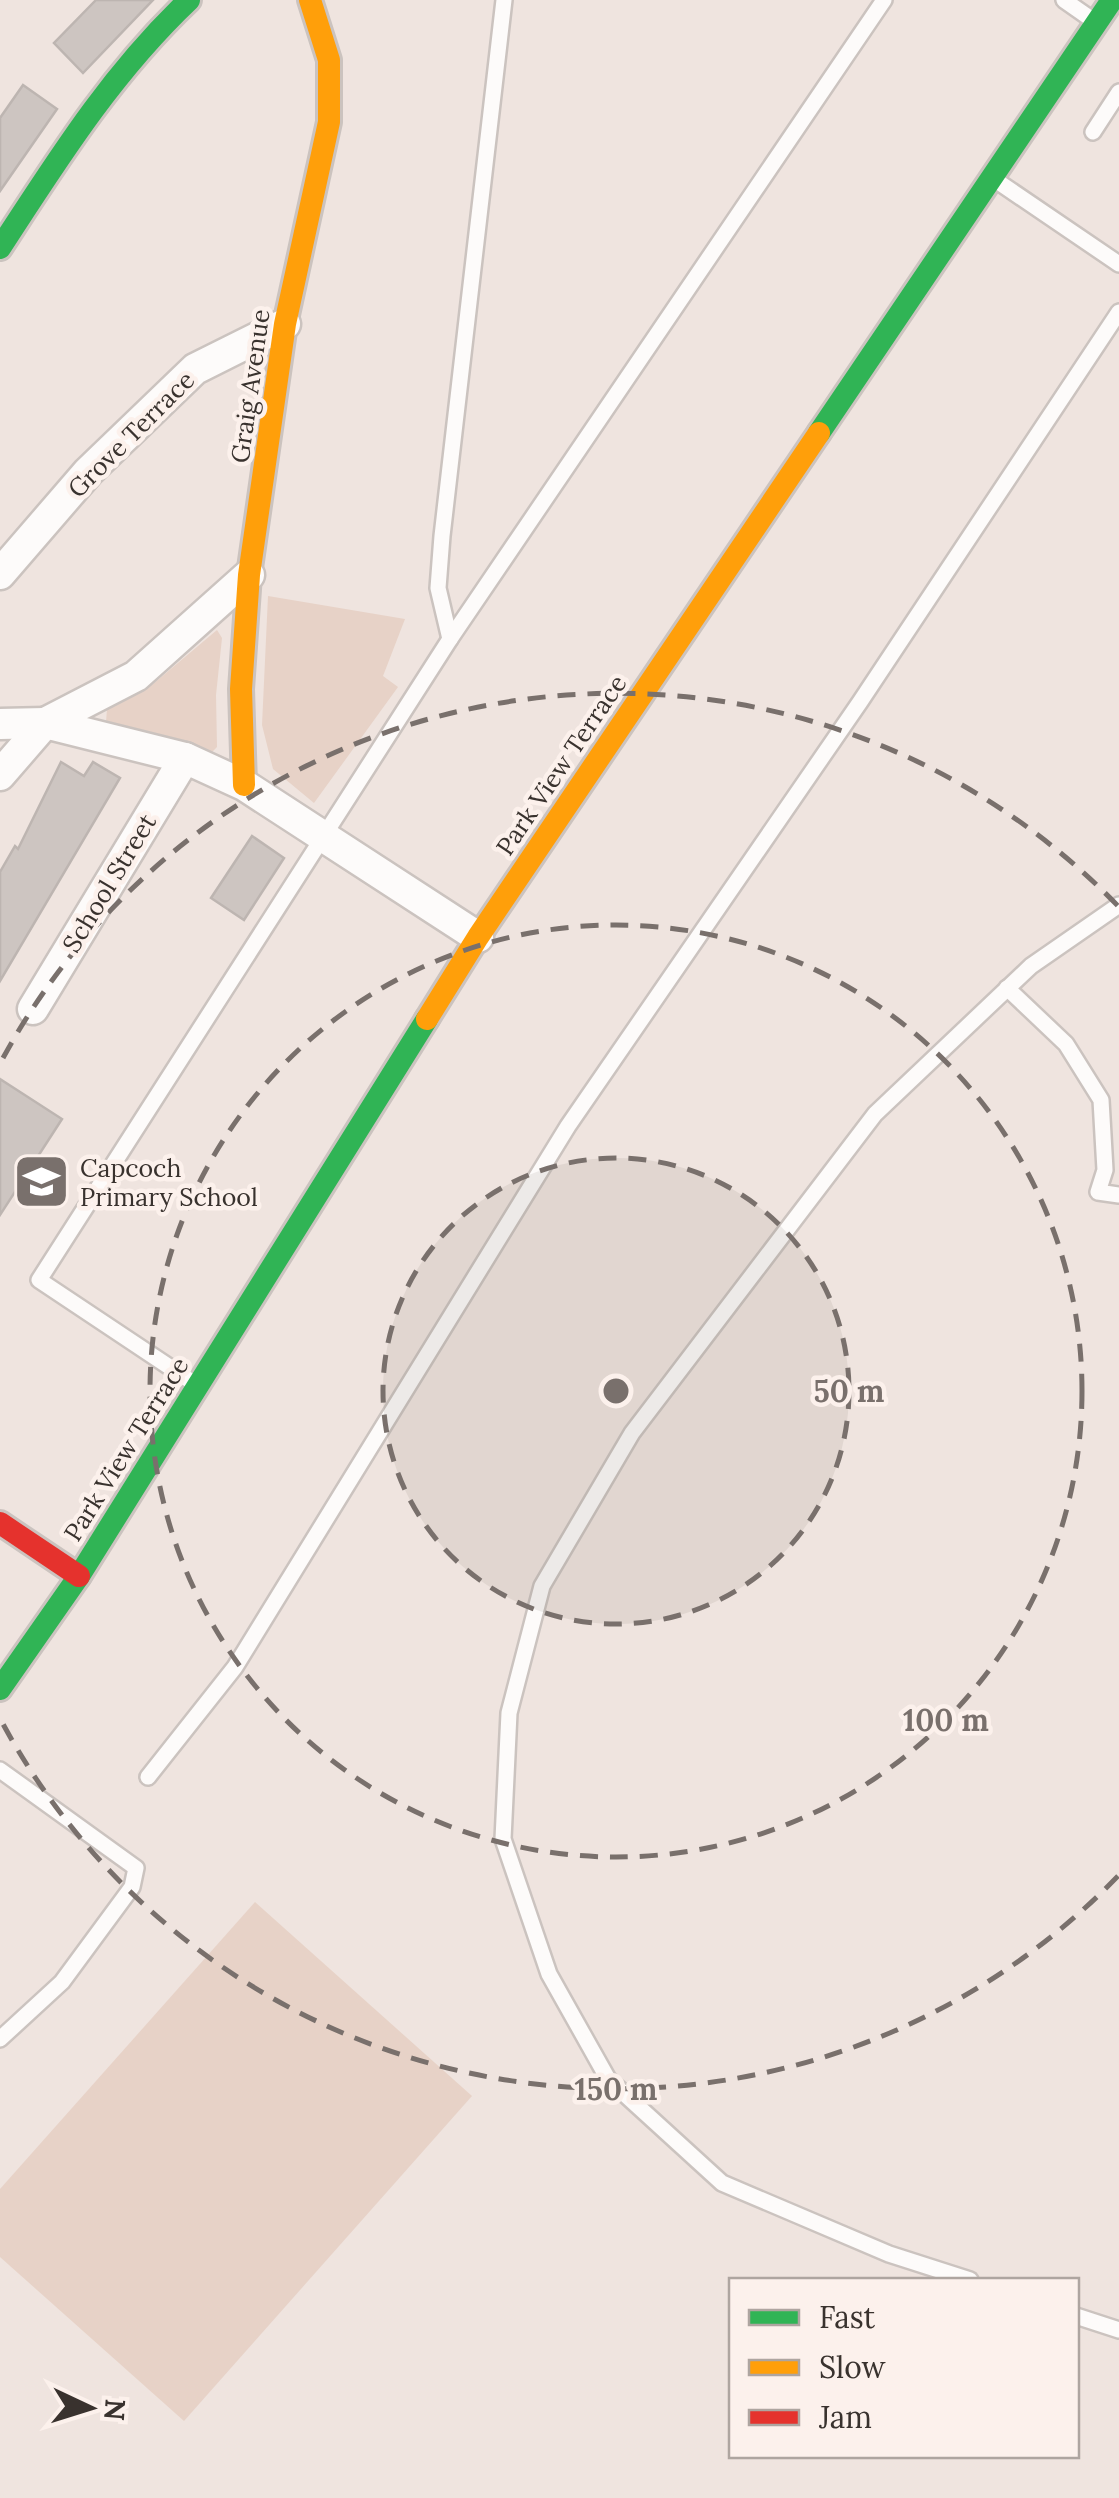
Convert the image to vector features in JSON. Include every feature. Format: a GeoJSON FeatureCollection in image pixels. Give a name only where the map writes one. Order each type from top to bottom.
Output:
{"type":"FeatureCollection","features":[{"type":"Feature","properties":{"kind":"main road"},"geometry":{"type":"LineString","coordinates":[[0,248],[86,115],[154,34],[189,0]]}},
{"type":"Feature","properties":{"kind":"main road","name":"Graig Avenue"},"geometry":{"type":"LineString","coordinates":[[244,785],[240,688],[249,575],[285,324],[328,122],[329,60],[310,0]]}},
{"type":"Feature","properties":{"kind":"main road","name":"Park View Terrace"},"geometry":{"type":"LineString","coordinates":[[0,1689],[80,1576],[478,938],[1112,0]]}},
{"type":"Feature","properties":{"kind":"main road"},"geometry":{"type":"LineString","coordinates":[[0,1522],[80,1576]]}},
{"type":"Feature","properties":{"kind":"street","name":"Grove Terrace"},"geometry":{"type":"LineString","coordinates":[[0,574],[88,472],[196,369],[285,324]]}},
{"type":"Feature","properties":{"kind":"street"},"geometry":{"type":"LineString","coordinates":[[0,775],[44,723],[136,676],[249,575]]}},
{"type":"Feature","properties":{"kind":"street"},"geometry":{"type":"LineString","coordinates":[[0,724],[44,723],[126,740],[185,758],[244,785],[478,938]]}},
{"type":"Feature","properties":{"kind":"street","name":"School Street"},"geometry":{"type":"LineString","coordinates":[[33,1009],[185,758]]}},
{"type":"Feature","properties":{"kind":"lane"},"geometry":{"type":"LineString","coordinates":[[450,639],[438,588],[442,536],[504,0]]}},
{"type":"Feature","properties":{"kind":"lane"},"geometry":{"type":"LineString","coordinates":[[198,1386],[39,1280],[450,639],[884,0]]}},
{"type":"Feature","properties":{"kind":"lane"},"geometry":{"type":"LineString","coordinates":[[1064,0],[1096,23]]}},
{"type":"Feature","properties":{"kind":"lane"},"geometry":{"type":"LineString","coordinates":[[1092,132],[1119,92]]}},
{"type":"Feature","properties":{"kind":"lane"},"geometry":{"type":"LineString","coordinates":[[992,178],[1119,264]]}},
{"type":"Feature","properties":{"kind":"lane"},"geometry":{"type":"LineString","coordinates":[[148,1777],[234,1667],[568,1126],[871,686],[1119,312]]}},
{"type":"Feature","properties":{"kind":"lane"},"geometry":{"type":"LineString","coordinates":[[964,2278],[889,2254],[722,2183],[608,2078],[550,1974],[503,1839],[508,1713],[542,1586],[632,1433],[876,1114],[1031,966],[1119,905]]}},
{"type":"Feature","properties":{"kind":"lane"},"geometry":{"type":"LineString","coordinates":[[1007,988],[1066,1044],[1101,1100],[1105,1170],[1098,1192],[1119,1195]]}},
{"type":"Feature","properties":{"kind":"lane"},"geometry":{"type":"LineString","coordinates":[[0,1770],[136,1868],[132,1887],[62,1982],[0,2039]]}},
{"type":"Feature","properties":{"kind":"lane"},"geometry":{"type":"LineString","coordinates":[[1079,2317],[1119,2330]]}},
{"type":"Feature","properties":{"kind":"shaded area"},"geometry":{"type":"Polygon","coordinates":[[[268,596],[405,619],[383,676],[398,687],[314,803],[273,769],[262,725],[268,596]]]}},
{"type":"Feature","properties":{"kind":"shaded area"},"geometry":{"type":"Polygon","coordinates":[[[217,630],[222,638],[216,695],[217,747],[211,753],[106,722],[107,709],[153,684],[217,630]]]}},
{"type":"Feature","properties":{"kind":"shaded area"},"geometry":{"type":"Polygon","coordinates":[[[255,1902],[472,2096],[184,2421],[0,2257],[0,2189],[255,1902]]]}},
{"type":"Feature","properties":{"kind":"building"},"geometry":{"type":"Polygon","coordinates":[[[96,0],[153,0],[83,73],[54,43],[96,0]]]}},
{"type":"Feature","properties":{"kind":"building"},"geometry":{"type":"Polygon","coordinates":[[[23,85],[57,109],[0,191],[0,118],[23,85]]]}},
{"type":"Feature","properties":{"kind":"building"},"geometry":{"type":"Polygon","coordinates":[[[61,762],[84,776],[93,762],[120,778],[0,981],[0,872],[15,846],[18,849],[61,762]]]}},
{"type":"Feature","properties":{"kind":"building"},"geometry":{"type":"Polygon","coordinates":[[[252,836],[284,858],[244,920],[211,898],[252,836]]]}},
{"type":"Feature","properties":{"kind":"building"},"geometry":{"type":"Polygon","coordinates":[[[0,1079],[62,1119],[0,1215],[0,1079]]]}},
{"type":"Feature","properties":{"kind":"traffic: fast"},"geometry":{"type":"LineString","coordinates":[[0,248],[110,88],[189,0]]}},
{"type":"Feature","properties":{"kind":"traffic: fast"},"geometry":{"type":"LineString","coordinates":[[819,433],[1112,0]]}},
{"type":"Feature","properties":{"kind":"traffic: fast"},"geometry":{"type":"LineString","coordinates":[[0,1689],[79,1576],[427,1019]]}},
{"type":"Feature","properties":{"kind":"traffic: slow"},"geometry":{"type":"LineString","coordinates":[[244,785],[241,689],[249,575],[285,324],[329,122],[329,60],[310,0]]}},
{"type":"Feature","properties":{"kind":"traffic: slow"},"geometry":{"type":"LineString","coordinates":[[427,1019],[478,937],[819,433]]}},
{"type":"Feature","properties":{"kind":"traffic: jam"},"geometry":{"type":"LineString","coordinates":[[0,1523],[79,1576]]}},
{"type":"Feature","properties":{"kind":"place","name":"Capcoch Primary School"},"geometry":{"type":"Point","coordinates":[41,1182]}}]}
